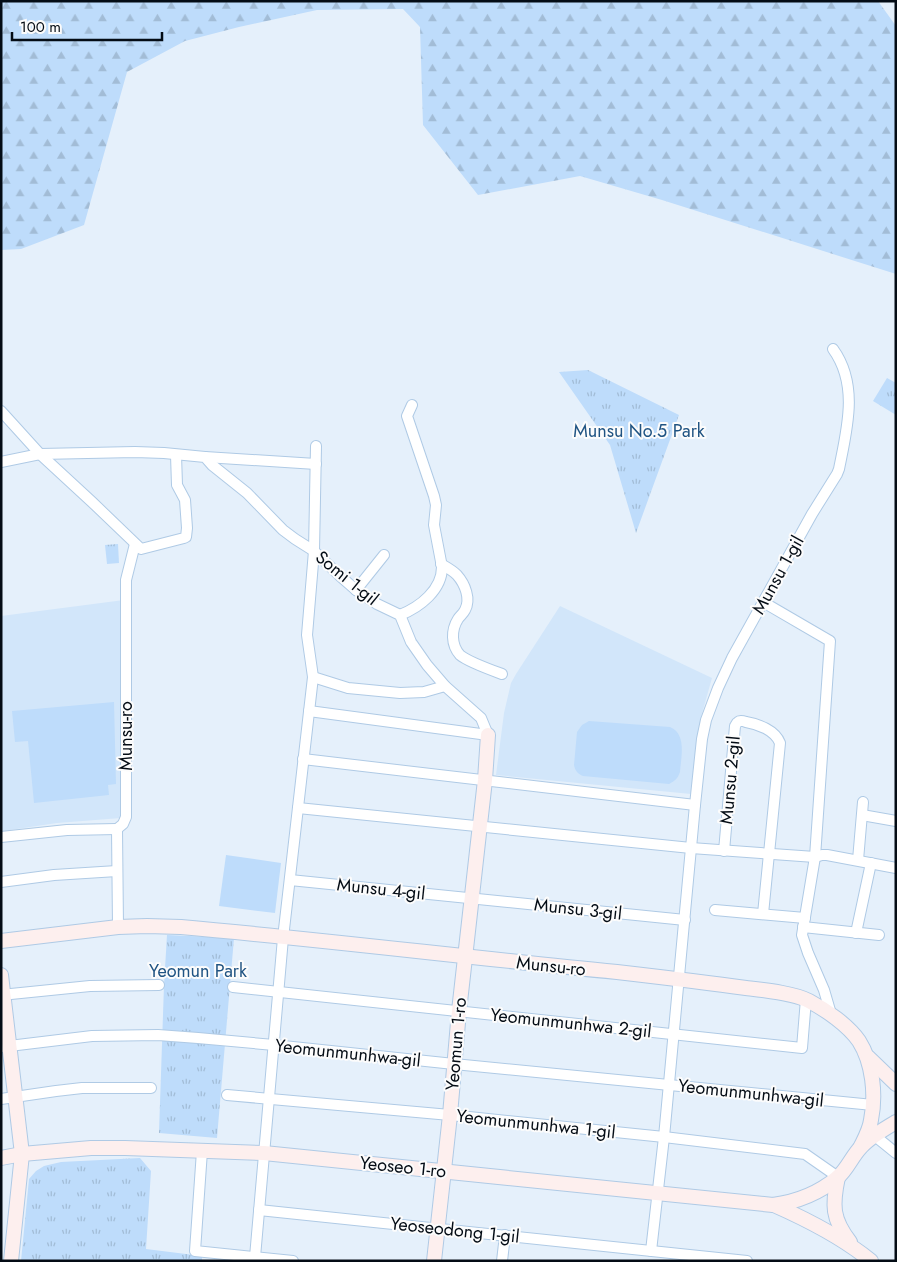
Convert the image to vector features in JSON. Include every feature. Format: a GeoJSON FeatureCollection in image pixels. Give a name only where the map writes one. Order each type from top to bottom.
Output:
{"type":"FeatureCollection","features":[{"type":"Feature","properties":{"kind":"street","name":"Munsu 1-gil"},"geometry":{"type":"LineString","coordinates":[[657,1193],[702,739],[714,696],[732,658],[839,470],[850,406],[844,369],[840,358],[832,349]]}},
{"type":"Feature","properties":{"kind":"street"},"geometry":{"type":"LineString","coordinates":[[412,405],[407,416],[436,505],[434,525],[441,564],[441,576],[434,590],[421,603],[400,615],[414,647],[427,665],[445,686],[481,718],[488,735]]}},
{"type":"Feature","properties":{"kind":"street"},"geometry":{"type":"LineString","coordinates":[[1,411],[40,454],[139,548],[143,549],[186,537],[184,500],[177,485],[176,455]]}},
{"type":"Feature","properties":{"kind":"street"},"geometry":{"type":"LineString","coordinates":[[255,1257],[283,938],[313,677],[307,635],[314,550],[316,446]]}},
{"type":"Feature","properties":{"kind":"street"},"geometry":{"type":"LineString","coordinates":[[1,462],[40,454],[135,452],[316,464]]}},
{"type":"Feature","properties":{"kind":"street","name":"Somi 1-gil"},"geometry":{"type":"LineString","coordinates":[[204,458],[247,493],[283,530],[314,550],[356,590],[377,604],[400,615]]}},
{"type":"Feature","properties":{"kind":"street","name":"Munsu-ro"},"geometry":{"type":"LineString","coordinates":[[118,927],[117,829],[123,824],[126,817],[126,580],[135,544]]}},
{"type":"Feature","properties":{"kind":"street"},"geometry":{"type":"LineString","coordinates":[[356,590],[384,555]]}},
{"type":"Feature","properties":{"kind":"street"},"geometry":{"type":"LineString","coordinates":[[441,564],[456,574],[467,594],[466,608],[454,627],[453,639],[456,650],[464,658],[502,674]]}},
{"type":"Feature","properties":{"kind":"street"},"geometry":{"type":"LineString","coordinates":[[763,602],[830,641],[815,857],[802,936],[824,990],[831,1014]]}},
{"type":"Feature","properties":{"kind":"street"},"geometry":{"type":"LineString","coordinates":[[313,677],[348,688],[400,693],[424,692],[445,686]]}},
{"type":"Feature","properties":{"kind":"street"},"geometry":{"type":"LineString","coordinates":[[309,711],[488,735]]}},
{"type":"Feature","properties":{"kind":"street","name":"Munsu 2-gil"},"geometry":{"type":"LineString","coordinates":[[724,851],[736,726],[741,721],[761,726],[780,740],[763,914]]}},
{"type":"Feature","properties":{"kind":"street","name":"Yeomun 1-ro"},"geometry":{"type":"LineString","coordinates":[[434,1261],[485,780],[488,735]]}},
{"type":"Feature","properties":{"kind":"street"},"geometry":{"type":"LineString","coordinates":[[304,759],[695,805]]}},
{"type":"Feature","properties":{"kind":"street"},"geometry":{"type":"LineString","coordinates":[[858,860],[863,802]]}},
{"type":"Feature","properties":{"kind":"street"},"geometry":{"type":"LineString","coordinates":[[298,808],[724,851],[815,857],[824,855],[896,868]]}},
{"type":"Feature","properties":{"kind":"street"},"geometry":{"type":"LineString","coordinates":[[862,815],[896,821]]}},
{"type":"Feature","properties":{"kind":"street"},"geometry":{"type":"LineString","coordinates":[[1,836],[66,830],[117,829]]}},
{"type":"Feature","properties":{"kind":"street"},"geometry":{"type":"LineString","coordinates":[[856,932],[871,863]]}},
{"type":"Feature","properties":{"kind":"street"},"geometry":{"type":"LineString","coordinates":[[1,882],[54,875],[118,871]]}},
{"type":"Feature","properties":{"kind":"street","name":"Munsu 4-gil"},"geometry":{"type":"LineString","coordinates":[[290,880],[471,898]]}},
{"type":"Feature","properties":{"kind":"street","name":"Munsu 3-gil"},"geometry":{"type":"LineString","coordinates":[[471,898],[685,920]]}},
{"type":"Feature","properties":{"kind":"street"},"geometry":{"type":"LineString","coordinates":[[715,910],[763,914],[879,935]]}},
{"type":"Feature","properties":{"kind":"street","name":"Munsu-ro"},"geometry":{"type":"LineString","coordinates":[[1,941],[118,927],[181,927],[679,979],[782,994],[806,1000],[831,1014],[859,1040],[866,1055],[872,1080],[873,1105],[871,1124],[861,1146]]}},
{"type":"Feature","properties":{"kind":"street"},"geometry":{"type":"LineString","coordinates":[[1,974],[5,1046],[16,1096],[22,1154],[11,1261]]}},
{"type":"Feature","properties":{"kind":"street"},"geometry":{"type":"LineString","coordinates":[[2,995],[90,986],[159,985]]}},
{"type":"Feature","properties":{"kind":"street","name":"Yeomunmunhwa 2-gil"},"geometry":{"type":"LineString","coordinates":[[233,987],[802,1048],[806,1000]]}},
{"type":"Feature","properties":{"kind":"street","name":"Yeomunmunhwa-gil"},"geometry":{"type":"LineString","coordinates":[[5,1046],[92,1036],[158,1035],[873,1105]]}},
{"type":"Feature","properties":{"kind":"street"},"geometry":{"type":"LineString","coordinates":[[866,1055],[896,1084]]}},
{"type":"Feature","properties":{"kind":"street"},"geometry":{"type":"LineString","coordinates":[[1,1098],[82,1088],[151,1088]]}},
{"type":"Feature","properties":{"kind":"street","name":"Yeomunmunhwa 1-gil"},"geometry":{"type":"LineString","coordinates":[[227,1096],[269,1098],[450,1115],[664,1137],[805,1154],[838,1177]]}},
{"type":"Feature","properties":{"kind":"street"},"geometry":{"type":"LineString","coordinates":[[854,1247],[839,1227],[835,1215],[838,1177],[861,1146],[896,1122]]}},
{"type":"Feature","properties":{"kind":"street"},"geometry":{"type":"LineString","coordinates":[[876,1136],[896,1153]]}},
{"type":"Feature","properties":{"kind":"street","name":"Yeoseo 1-ro"},"geometry":{"type":"LineString","coordinates":[[1,1158],[22,1154],[91,1148],[264,1153],[773,1205],[803,1198],[838,1177]]}},
{"type":"Feature","properties":{"kind":"street"},"geometry":{"type":"LineString","coordinates":[[202,1151],[195,1251],[293,1261]]}},
{"type":"Feature","properties":{"kind":"street"},"geometry":{"type":"LineString","coordinates":[[651,1251],[657,1193]]}},
{"type":"Feature","properties":{"kind":"street"},"geometry":{"type":"LineString","coordinates":[[773,1205],[806,1220],[854,1247],[871,1261]]}},
{"type":"Feature","properties":{"kind":"street","name":"Yeoseodong 1-gil"},"geometry":{"type":"LineString","coordinates":[[259,1210],[747,1261]]}},
{"type":"Feature","properties":{"kind":"street"},"geometry":{"type":"LineString","coordinates":[[502,1261],[505,1235]]}},
{"type":"Feature","properties":{"kind":"shaded area"},"geometry":{"type":"Polygon","coordinates":[[[124,600],[121,818],[57,823],[3,831],[1,829],[1,616],[124,600]]]}},
{"type":"Feature","properties":{"kind":"shaded area"},"geometry":{"type":"Polygon","coordinates":[[[560,606],[712,678],[701,717],[691,794],[496,775],[504,713],[511,683],[560,606]]]}},
{"type":"Feature","properties":{"kind":"green space"},"geometry":{"type":"Polygon","coordinates":[[[1,1],[878,1],[896,26],[896,274],[580,176],[478,195],[423,125],[420,27],[403,9],[317,10],[239,27],[185,41],[127,72],[84,225],[21,249],[1,250],[1,1]]]}},
{"type":"Feature","properties":{"kind":"green space","name":"Munsu No.5 Park"},"geometry":{"type":"Polygon","coordinates":[[[588,370],[679,415],[636,533],[610,445],[559,372],[588,370]]]}},
{"type":"Feature","properties":{"kind":"green space"},"geometry":{"type":"Polygon","coordinates":[[[887,378],[896,383],[896,415],[873,401],[887,378]]]}},
{"type":"Feature","properties":{"kind":"green space"},"geometry":{"type":"Polygon","coordinates":[[[118,544],[119,563],[107,564],[105,545],[118,544]]]}},
{"type":"Feature","properties":{"kind":"green space"},"geometry":{"type":"Polygon","coordinates":[[[114,702],[116,784],[108,785],[109,795],[34,803],[28,741],[15,742],[12,711],[114,702]]]}},
{"type":"Feature","properties":{"kind":"green space"},"geometry":{"type":"Polygon","coordinates":[[[589,721],[670,727],[675,730],[679,735],[682,746],[678,776],[669,784],[583,776],[576,771],[574,765],[577,732],[582,725],[589,721]]]}},
{"type":"Feature","properties":{"kind":"green space"},"geometry":{"type":"Polygon","coordinates":[[[226,855],[281,863],[275,913],[219,906],[226,855]]]}},
{"type":"Feature","properties":{"kind":"green space","name":"Yeomun Park"},"geometry":{"type":"Polygon","coordinates":[[[167,935],[234,938],[217,1138],[159,1133],[167,935]]]}},
{"type":"Feature","properties":{"kind":"green space"},"geometry":{"type":"Polygon","coordinates":[[[140,1158],[151,1171],[146,1249],[202,1256],[202,1261],[21,1261],[29,1179],[36,1171],[44,1166],[61,1162],[140,1158]]]}}]}
